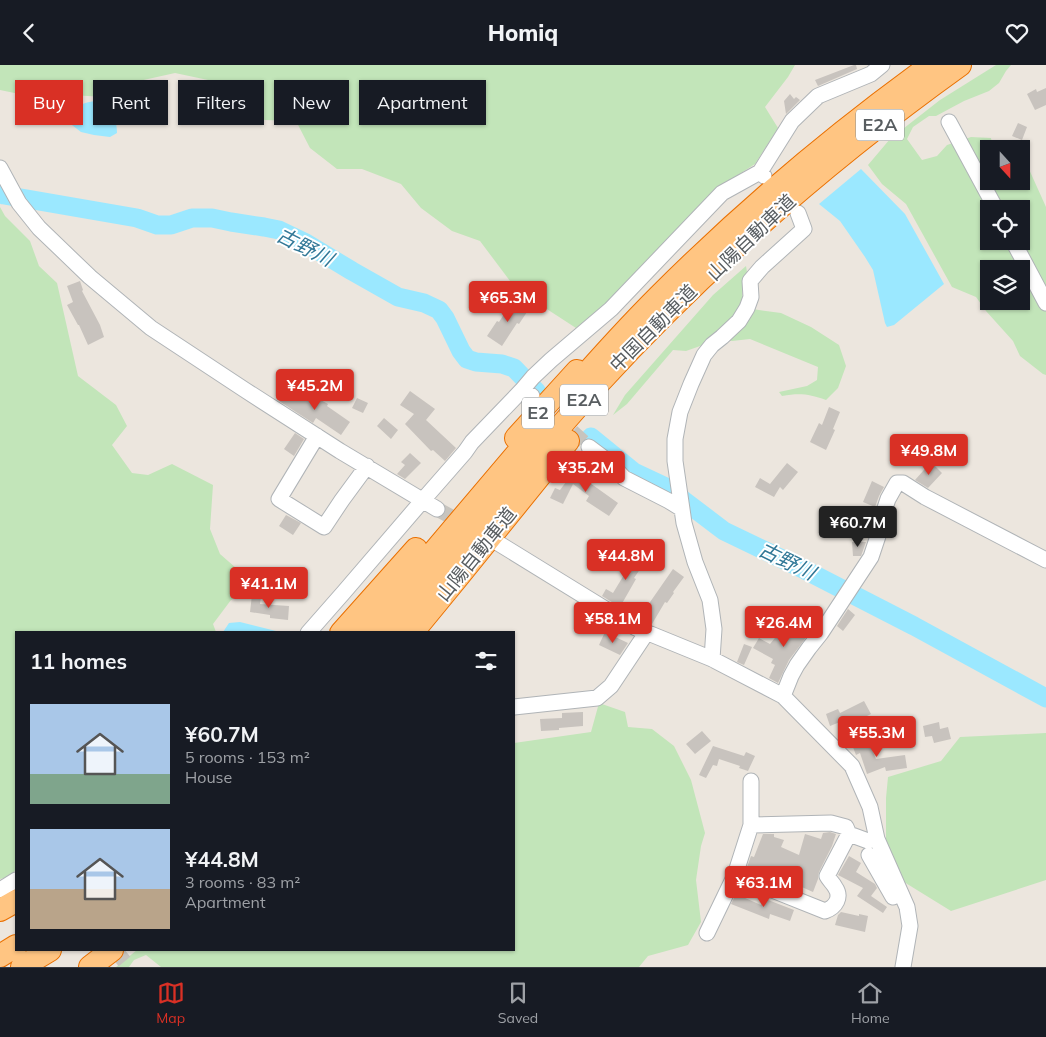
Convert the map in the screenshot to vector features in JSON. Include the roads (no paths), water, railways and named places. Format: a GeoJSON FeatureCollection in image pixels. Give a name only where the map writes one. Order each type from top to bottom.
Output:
{"type":"FeatureCollection","features":[{"type":"Feature","properties":{"kind":"highway","name":"中国自動車道"},"geometry":{"type":"LineString","coordinates":[[367,631],[534,433],[658,297],[751,209],[838,136],[931,65]]}},
{"type":"Feature","properties":{"kind":"highway","name":"中国自動車道"},"geometry":{"type":"LineString","coordinates":[[388,631],[555,432],[609,372],[681,299],[762,224],[866,135],[960,65]]}},
{"type":"Feature","properties":{"kind":"highway","name":"山陽自動車道"},"geometry":{"type":"LineString","coordinates":[[414,631],[637,357],[702,285],[803,188]]}},
{"type":"Feature","properties":{"kind":"highway","name":"山陽自動車道"},"geometry":{"type":"LineString","coordinates":[[343,631],[547,403],[603,344],[660,289],[751,209]]}},
{"type":"Feature","properties":{"kind":"highway"},"geometry":{"type":"LineString","coordinates":[[0,909],[15,902]]}},
{"type":"Feature","properties":{"kind":"highway"},"geometry":{"type":"LineString","coordinates":[[0,956],[15,947]]}},
{"type":"Feature","properties":{"kind":"highway"},"geometry":{"type":"LineString","coordinates":[[22,967],[48,951]]}},
{"type":"Feature","properties":{"kind":"highway"},"geometry":{"type":"LineString","coordinates":[[90,967],[111,951]]}},
{"type":"Feature","properties":{"kind":"street"},"geometry":{"type":"LineString","coordinates":[[310,631],[472,442],[527,393],[533,377],[611,309],[722,193],[762,174],[792,121],[818,96],[871,74],[882,65]]}},
{"type":"Feature","properties":{"kind":"street"},"geometry":{"type":"LineString","coordinates":[[949,122],[991,200]]}},
{"type":"Feature","properties":{"kind":"street"},"geometry":{"type":"LineString","coordinates":[[0,168],[16,198],[39,227],[90,277],[151,327],[245,391],[437,509]]}},
{"type":"Feature","properties":{"kind":"street"},"geometry":{"type":"LineString","coordinates":[[712,659],[714,629],[710,600],[694,562],[684,523],[678,486],[675,439],[680,412],[704,355],[712,345],[740,321],[747,308],[750,297],[750,281],[762,267],[804,229],[798,213]]}},
{"type":"Feature","properties":{"kind":"street"},"geometry":{"type":"LineString","coordinates":[[1018,250],[1046,303]]}},
{"type":"Feature","properties":{"kind":"street"},"geometry":{"type":"LineString","coordinates":[[317,436],[279,499],[324,527],[366,466]]}},
{"type":"Feature","properties":{"kind":"street"},"geometry":{"type":"LineString","coordinates":[[589,447],[609,462],[624,479],[682,509]]}},
{"type":"Feature","properties":{"kind":"street"},"geometry":{"type":"LineString","coordinates":[[783,696],[791,676],[871,557],[888,499],[897,483],[903,483],[1046,560]]}},
{"type":"Feature","properties":{"kind":"street"},"geometry":{"type":"LineString","coordinates":[[498,543],[636,628],[712,659],[783,696],[852,766],[870,807],[877,839],[907,907],[910,926],[903,967]]}},
{"type":"Feature","properties":{"kind":"street"},"geometry":{"type":"LineString","coordinates":[[515,707],[597,698],[612,686],[647,632]]}},
{"type":"Feature","properties":{"kind":"street"},"geometry":{"type":"LineString","coordinates":[[707,933],[735,875],[751,825],[751,781]]}},
{"type":"Feature","properties":{"kind":"street"},"geometry":{"type":"LineString","coordinates":[[751,825],[830,823],[846,827],[849,834],[868,841],[877,839]]}},
{"type":"Feature","properties":{"kind":"street"},"geometry":{"type":"LineString","coordinates":[[735,875],[826,911],[836,905],[839,894],[827,876],[849,834]]}},
{"type":"Feature","properties":{"kind":"street"},"geometry":{"type":"LineString","coordinates":[[869,855],[910,926]]}},
{"type":"Feature","properties":{"kind":"street"},"geometry":{"type":"LineString","coordinates":[[0,890],[15,881]]}},
{"type":"Feature","properties":{"kind":"water"},"geometry":{"type":"Polygon","coordinates":[[[93,102],[93,125],[116,125],[117,133],[110,137],[94,135],[81,132],[72,125],[83,125],[83,104],[93,102]]]}},
{"type":"Feature","properties":{"kind":"water"},"geometry":{"type":"Polygon","coordinates":[[[861,169],[905,214],[944,284],[894,325],[887,327],[873,270],[840,221],[819,204],[861,169]]]}},
{"type":"Feature","properties":{"kind":"water"},"geometry":{"type":"Polygon","coordinates":[[[240,622],[276,631],[224,631],[229,623],[240,622]]]}},
{"type":"Feature","properties":{"kind":"waterway","name":"古野川"},"geometry":{"type":"LineString","coordinates":[[0,190],[4,195],[137,218],[157,225],[171,225],[192,218],[212,218],[279,230],[304,242],[398,297],[424,303],[439,310],[467,359],[476,362],[502,364],[514,368],[537,392]]}},
{"type":"Feature","properties":{"kind":"waterway","name":"古野川"},"geometry":{"type":"LineString","coordinates":[[591,437],[634,472],[666,487],[724,531],[914,626],[1046,698]]}},
{"type":"Feature","properties":{"kind":"tunnel"},"geometry":{"type":"LineString","coordinates":[[538,401],[589,447]]}},
{"type":"Feature","properties":{"kind":"tunnel"},"geometry":{"type":"LineString","coordinates":[[437,509],[466,525]]}},
{"type":"Feature","properties":{"kind":"tunnel"},"geometry":{"type":"LineString","coordinates":[[116,951],[129,967]]}}]}
